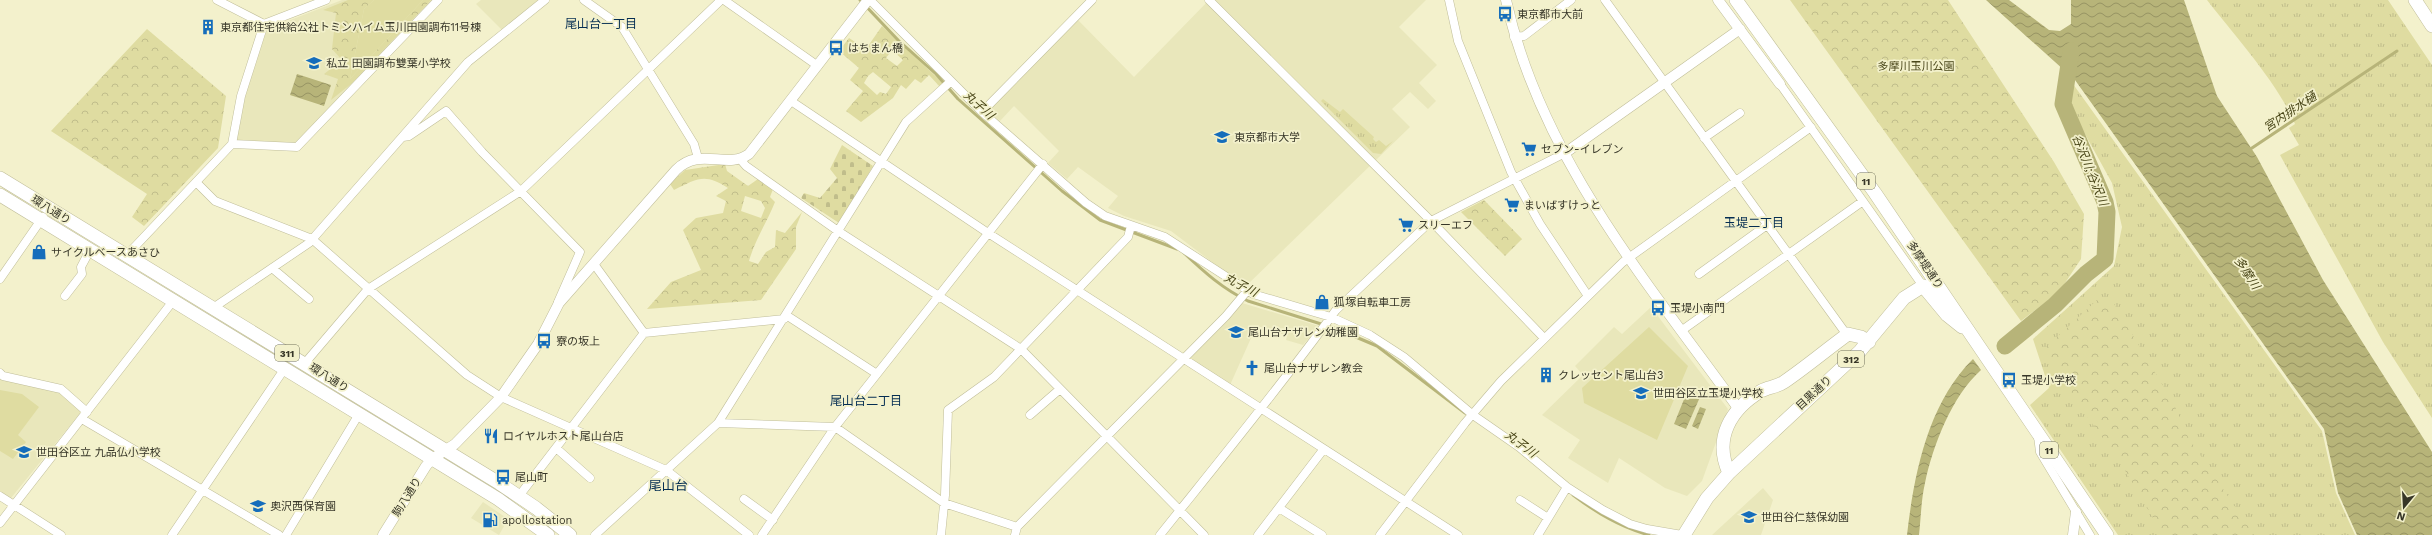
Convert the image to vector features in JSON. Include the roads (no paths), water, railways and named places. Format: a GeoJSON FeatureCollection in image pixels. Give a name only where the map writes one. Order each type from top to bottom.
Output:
{"type":"FeatureCollection","features":[{"type":"Feature","properties":{"kind":"main road","name":"多摩堤通り"},"geometry":{"type":"LineString","coordinates":[[1736,0],[1875,193],[2107,535]]}},
{"type":"Feature","properties":{"kind":"main road"},"geometry":{"type":"LineString","coordinates":[[2415,0],[2432,26]]}},
{"type":"Feature","properties":{"kind":"main road","name":"環八通り"},"geometry":{"type":"LineString","coordinates":[[0,178],[48,209],[447,450],[519,496],[570,535]]}},
{"type":"Feature","properties":{"kind":"main road","name":"環八通り"},"geometry":{"type":"LineString","coordinates":[[0,195],[503,502],[548,535]]}},
{"type":"Feature","properties":{"kind":"main road"},"geometry":{"type":"LineString","coordinates":[[1923,286],[1952,320],[1969,331]]}},
{"type":"Feature","properties":{"kind":"main road","name":"目黒通り"},"geometry":{"type":"LineString","coordinates":[[1683,535],[1706,498],[1729,473],[1869,342],[1904,298],[1923,286]]}},
{"type":"Feature","properties":{"kind":"main road","name":"312"},"geometry":{"type":"LineString","coordinates":[[1729,473],[1722,455],[1724,437],[1734,413],[1738,408],[1762,390],[1784,382],[1847,335],[1851,334],[1869,342]]}},
{"type":"Feature","properties":{"kind":"street"},"geometry":{"type":"LineString","coordinates":[[217,0],[264,24],[326,0]]}},
{"type":"Feature","properties":{"kind":"street"},"geometry":{"type":"LineString","coordinates":[[232,144],[297,148],[438,0]]}},
{"type":"Feature","properties":{"kind":"street"},"geometry":{"type":"LineString","coordinates":[[213,308],[312,239],[468,62],[545,0]]}},
{"type":"Feature","properties":{"kind":"street"},"geometry":{"type":"LineString","coordinates":[[584,0],[622,27],[647,71],[694,144],[698,158]]}},
{"type":"Feature","properties":{"kind":"street"},"geometry":{"type":"LineString","coordinates":[[305,363],[368,289],[521,192],[721,0]]}},
{"type":"Feature","properties":{"kind":"street"},"geometry":{"type":"LineString","coordinates":[[724,0],[818,66]]}},
{"type":"Feature","properties":{"kind":"street"},"geometry":{"type":"LineString","coordinates":[[982,112],[1092,0]]}},
{"type":"Feature","properties":{"kind":"street"},"geometry":{"type":"LineString","coordinates":[[1209,0],[1431,221],[1544,338]]}},
{"type":"Feature","properties":{"kind":"street"},"geometry":{"type":"LineString","coordinates":[[1449,0],[1458,42],[1515,179],[1540,224],[1588,296]]}},
{"type":"Feature","properties":{"kind":"street"},"geometry":{"type":"LineString","coordinates":[[1506,0],[1514,37],[1539,97],[1565,153],[1613,236],[1738,408]]}},
{"type":"Feature","properties":{"kind":"street"},"geometry":{"type":"LineString","coordinates":[[1514,37],[1524,36],[1572,0]]}},
{"type":"Feature","properties":{"kind":"street"},"geometry":{"type":"LineString","coordinates":[[1605,0],[1787,255],[1847,335]]}},
{"type":"Feature","properties":{"kind":"street"},"geometry":{"type":"LineString","coordinates":[[1718,0],[1811,127],[1923,286]]}},
{"type":"Feature","properties":{"kind":"street"},"geometry":{"type":"LineString","coordinates":[[556,309],[682,164],[698,158],[740,159],[749,154],[867,2],[948,83],[1086,203],[1105,216],[1130,230],[1165,237],[1183,247],[1243,296],[1286,305],[1330,318],[1388,346],[1472,416],[1519,447],[1566,487],[1603,510],[1630,524],[1647,529],[1683,535]]}},
{"type":"Feature","properties":{"kind":"street"},"geometry":{"type":"LineString","coordinates":[[126,256],[232,144],[241,96],[264,24]]}},
{"type":"Feature","properties":{"kind":"street"},"geometry":{"type":"LineString","coordinates":[[1160,535],[1261,410],[1325,328],[1336,310],[1431,221],[1565,153],[1740,29]]}},
{"type":"Feature","properties":{"kind":"street"},"geometry":{"type":"LineString","coordinates":[[595,535],[718,423],[906,122],[948,83]]}},
{"type":"Feature","properties":{"kind":"street"},"geometry":{"type":"LineString","coordinates":[[791,101],[988,234],[1404,502],[1458,535]]}},
{"type":"Feature","properties":{"kind":"street"},"geometry":{"type":"LineString","coordinates":[[402,136],[408,136],[446,111],[521,192],[580,252],[556,309],[538,344],[502,397],[447,450],[432,459]]}},
{"type":"Feature","properties":{"kind":"street"},"geometry":{"type":"LineString","coordinates":[[1704,138],[1740,113]]}},
{"type":"Feature","properties":{"kind":"street"},"geometry":{"type":"LineString","coordinates":[[1380,535],[1465,423],[1501,381],[1588,296],[1629,259],[1811,127]]}},
{"type":"Feature","properties":{"kind":"street"},"geometry":{"type":"LineString","coordinates":[[740,159],[746,166],[838,231],[938,297],[1021,349],[1204,535]]}},
{"type":"Feature","properties":{"kind":"street"},"geometry":{"type":"LineString","coordinates":[[762,535],[835,427],[1042,165]]}},
{"type":"Feature","properties":{"kind":"street"},"geometry":{"type":"LineString","coordinates":[[196,182],[215,201],[312,239],[467,375],[502,397],[666,470],[749,535]]}},
{"type":"Feature","properties":{"kind":"street"},"geometry":{"type":"LineString","coordinates":[[1681,331],[1863,201]]}},
{"type":"Feature","properties":{"kind":"street"},"geometry":{"type":"LineString","coordinates":[[0,279],[48,209]]}},
{"type":"Feature","properties":{"kind":"street"},"geometry":{"type":"LineString","coordinates":[[1699,274],[1767,225]]}},
{"type":"Feature","properties":{"kind":"street"},"geometry":{"type":"LineString","coordinates":[[941,535],[944,503],[948,410],[994,376],[1077,291],[1130,230]]}},
{"type":"Feature","properties":{"kind":"street"},"geometry":{"type":"LineString","coordinates":[[65,296],[82,274],[81,267],[90,250]]}},
{"type":"Feature","properties":{"kind":"street"},"geometry":{"type":"LineString","coordinates":[[594,264],[644,333]]}},
{"type":"Feature","properties":{"kind":"street"},"geometry":{"type":"LineString","coordinates":[[272,268],[309,299]]}},
{"type":"Feature","properties":{"kind":"street"},"geometry":{"type":"LineString","coordinates":[[718,423],[835,427],[944,503],[1016,531],[1106,436],[1243,296]]}},
{"type":"Feature","properties":{"kind":"street"},"geometry":{"type":"LineString","coordinates":[[0,523],[173,301]]}},
{"type":"Feature","properties":{"kind":"street"},"geometry":{"type":"LineString","coordinates":[[519,496],[644,333],[785,317],[877,374]]}},
{"type":"Feature","properties":{"kind":"street"},"geometry":{"type":"LineString","coordinates":[[172,535],[285,368]]}},
{"type":"Feature","properties":{"kind":"street"},"geometry":{"type":"LineString","coordinates":[[0,373],[3,376],[61,389],[84,416],[279,535]]}},
{"type":"Feature","properties":{"kind":"street"},"geometry":{"type":"LineString","coordinates":[[1030,415],[1060,389]]}},
{"type":"Feature","properties":{"kind":"street"},"geometry":{"type":"LineString","coordinates":[[286,535],[359,414]]}},
{"type":"Feature","properties":{"kind":"street"},"geometry":{"type":"LineString","coordinates":[[2038,433],[2040,452],[2090,535]]}},
{"type":"Feature","properties":{"kind":"street"},"geometry":{"type":"LineString","coordinates":[[556,448],[590,478]]}},
{"type":"Feature","properties":{"kind":"street"},"geometry":{"type":"LineString","coordinates":[[1258,535],[1323,450]]}},
{"type":"Feature","properties":{"kind":"street","name":"駒八通り"},"geometry":{"type":"LineString","coordinates":[[383,535],[432,459]]}},
{"type":"Feature","properties":{"kind":"street"},"geometry":{"type":"LineString","coordinates":[[1538,535],[1566,487]]}},
{"type":"Feature","properties":{"kind":"street"},"geometry":{"type":"LineString","coordinates":[[0,496],[61,535]]}},
{"type":"Feature","properties":{"kind":"street"},"geometry":{"type":"LineString","coordinates":[[744,499],[772,520]]}},
{"type":"Feature","properties":{"kind":"street"},"geometry":{"type":"LineString","coordinates":[[1520,500],[1548,518]]}},
{"type":"Feature","properties":{"kind":"street"},"geometry":{"type":"LineString","coordinates":[[1278,508],[1322,535]]}},
{"type":"Feature","properties":{"kind":"street"},"geometry":{"type":"LineString","coordinates":[[2073,535],[2076,512]]}},
{"type":"Feature","properties":{"kind":"water","name":"多摩川"},"geometry":{"type":"Polygon","coordinates":[[[1986,0],[2009,0],[2049,30],[2060,31],[2071,24],[2071,0],[2184,0],[2217,96],[2257,157],[2323,280],[2432,452],[2432,535],[2357,535],[2338,493],[2324,429],[2075,80],[1986,0]]]}},
{"type":"Feature","properties":{"kind":"water"},"geometry":{"type":"Polygon","coordinates":[[[297,74],[331,85],[324,106],[290,95],[297,74]]]}},
{"type":"Feature","properties":{"kind":"water"},"geometry":{"type":"Polygon","coordinates":[[[1973,359],[1981,370],[1961,393],[1945,422],[1933,453],[1925,483],[1919,535],[1907,535],[1919,464],[1934,418],[1945,396],[1973,359]]]}},
{"type":"Feature","properties":{"kind":"water"},"geometry":{"type":"Polygon","coordinates":[[[1687,392],[1700,397],[1686,429],[1674,424],[1687,392]]]}},
{"type":"Feature","properties":{"kind":"water"},"geometry":{"type":"Polygon","coordinates":[[[1700,407],[1706,409],[1698,429],[1692,426],[1700,407]]]}},
{"type":"Feature","properties":{"kind":"waterway","name":"丸子川"},"geometry":{"type":"LineString","coordinates":[[860,0],[898,40],[936,74],[958,99],[1062,191],[1100,220],[1177,249]]}},
{"type":"Feature","properties":{"kind":"waterway","name":"谷沢川;谷沢川"},"geometry":{"type":"LineString","coordinates":[[2005,346],[2055,305],[2086,274],[2105,259],[2107,212],[2105,202],[2063,104],[2071,51]]}},
{"type":"Feature","properties":{"kind":"waterway","name":"宮内排水樋"},"geometry":{"type":"LineString","coordinates":[[2249,150],[2397,51]]}},
{"type":"Feature","properties":{"kind":"waterway","name":"丸子川"},"geometry":{"type":"LineString","coordinates":[[1184,253],[1214,280],[1248,301],[1337,329],[1377,346],[1465,413]]}},
{"type":"Feature","properties":{"kind":"waterway","name":"丸子川"},"geometry":{"type":"LineString","coordinates":[[1573,495],[1609,519],[1628,528],[1649,535]]}},
{"type":"Feature","properties":{"kind":"place","name":"東京都市大前"},"geometry":{"type":"Point","coordinates":[1505,14]}},
{"type":"Feature","properties":{"kind":"place","name":"東京都住宅供給公社トミンハイム玉川田園調布11号棟"},"geometry":{"type":"Point","coordinates":[208,27]}},
{"type":"Feature","properties":{"kind":"place","name":"はちまん橋"},"geometry":{"type":"Point","coordinates":[836,48]}},
{"type":"Feature","properties":{"kind":"place","name":"私立 田園調布雙葉小学校"},"geometry":{"type":"Point","coordinates":[314,63]}},
{"type":"Feature","properties":{"kind":"place","name":"東京都市大学"},"geometry":{"type":"Point","coordinates":[1222,137]}},
{"type":"Feature","properties":{"kind":"place","name":"セブン-イレブン"},"geometry":{"type":"Point","coordinates":[1529,149]}},
{"type":"Feature","properties":{"kind":"place","name":"まいばすけっと"},"geometry":{"type":"Point","coordinates":[1512,205]}},
{"type":"Feature","properties":{"kind":"place","name":"スリーエフ"},"geometry":{"type":"Point","coordinates":[1406,225]}},
{"type":"Feature","properties":{"kind":"place","name":"サイクルベースあさひ"},"geometry":{"type":"Point","coordinates":[39,252]}},
{"type":"Feature","properties":{"kind":"place","name":"狐塚自転車工房"},"geometry":{"type":"Point","coordinates":[1322,302]}},
{"type":"Feature","properties":{"kind":"place","name":"玉堤小南門"},"geometry":{"type":"Point","coordinates":[1658,308]}},
{"type":"Feature","properties":{"kind":"place","name":"尾山台ナザレン幼稚園"},"geometry":{"type":"Point","coordinates":[1236,332]}},
{"type":"Feature","properties":{"kind":"place","name":"寮の坂上"},"geometry":{"type":"Point","coordinates":[544,341]}},
{"type":"Feature","properties":{"kind":"place","name":"尾山台ナザレン教会"},"geometry":{"type":"Point","coordinates":[1252,368]}},
{"type":"Feature","properties":{"kind":"place","name":"クレッセント尾山台3"},"geometry":{"type":"Point","coordinates":[1546,375]}},
{"type":"Feature","properties":{"kind":"place","name":"玉堤小学校"},"geometry":{"type":"Point","coordinates":[2009,380]}},
{"type":"Feature","properties":{"kind":"place","name":"世田谷区立玉堤小学校"},"geometry":{"type":"Point","coordinates":[1641,393]}},
{"type":"Feature","properties":{"kind":"place","name":"ロイヤルホスト尾山台店"},"geometry":{"type":"Point","coordinates":[491,436]}},
{"type":"Feature","properties":{"kind":"place","name":"世田谷区立 九品仏小学校"},"geometry":{"type":"Point","coordinates":[24,452]}},
{"type":"Feature","properties":{"kind":"place","name":"尾山町"},"geometry":{"type":"Point","coordinates":[503,477]}},
{"type":"Feature","properties":{"kind":"place","name":"奥沢西保育園"},"geometry":{"type":"Point","coordinates":[258,506]}},
{"type":"Feature","properties":{"kind":"place","name":"世田谷仁慈保幼園"},"geometry":{"type":"Point","coordinates":[1749,517]}},
{"type":"Feature","properties":{"kind":"place","name":"apollostation"},"geometry":{"type":"Point","coordinates":[490,520]}},
{"type":"Feature","properties":{"kind":"district","name":"尾山台一丁目"},"geometry":{"type":"Point","coordinates":[601,24]}},
{"type":"Feature","properties":{"kind":"district","name":"玉堤二丁目"},"geometry":{"type":"Point","coordinates":[1754,223]}},
{"type":"Feature","properties":{"kind":"district","name":"尾山台二丁目"},"geometry":{"type":"Point","coordinates":[866,401]}},
{"type":"Feature","properties":{"kind":"district","name":"尾山台"},"geometry":{"type":"Point","coordinates":[668,485]}},
{"type":"Feature","properties":{"kind":"park label","name":"多摩川玉川公園"},"geometry":{"type":"Point","coordinates":[1916,66]}}]}
